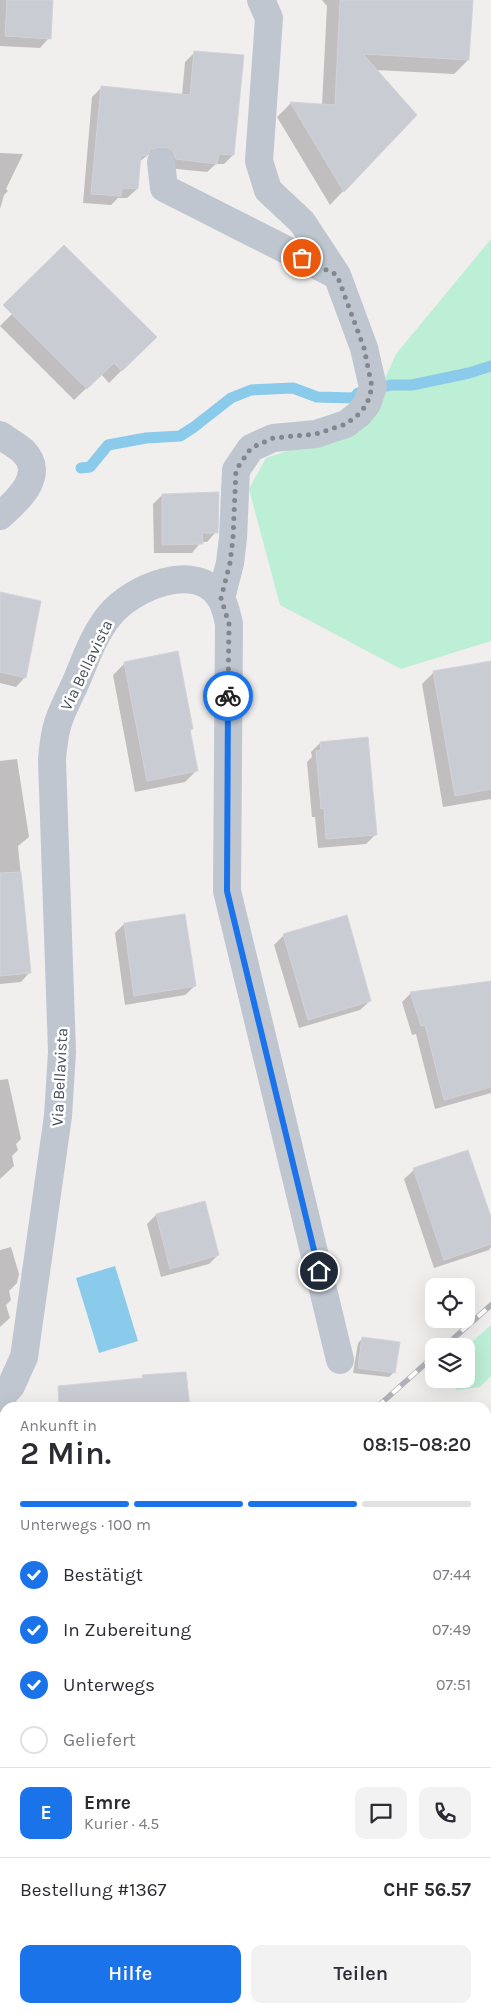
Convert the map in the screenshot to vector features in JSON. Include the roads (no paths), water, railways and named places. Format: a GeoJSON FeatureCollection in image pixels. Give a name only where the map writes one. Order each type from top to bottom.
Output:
{"type":"FeatureCollection","features":[{"type":"Feature","properties":{"kind":"street"},"geometry":{"type":"LineString","coordinates":[[261,0],[269,18],[259,161],[268,190],[302,222],[337,275],[369,363],[372,387],[367,404],[359,414],[346,424],[316,434],[273,438],[251,448],[236,470],[233,538],[230,563],[221,598],[229,624],[227,891],[340,1360]]}},
{"type":"Feature","properties":{"kind":"street"},"geometry":{"type":"LineString","coordinates":[[161,162],[164,188],[337,275]]}},
{"type":"Feature","properties":{"kind":"street"},"geometry":{"type":"LineString","coordinates":[[0,436],[22,450],[27,456],[31,465],[31,476],[22,497],[0,516]]}},
{"type":"Feature","properties":{"kind":"street","name":"Via Bellavista"},"geometry":{"type":"LineString","coordinates":[[0,1398],[12,1386],[24,1357],[58,1116],[62,1052],[52,760],[58,723],[98,632],[110,614],[121,604],[140,591],[164,580],[177,578],[197,581],[212,588],[221,598]]}},
{"type":"Feature","properties":{"kind":"water"},"geometry":{"type":"Polygon","coordinates":[[[115,1266],[138,1341],[99,1353],[76,1278],[115,1266]]]}},
{"type":"Feature","properties":{"kind":"waterway"},"geometry":{"type":"LineString","coordinates":[[81,468],[90,467],[108,445],[146,438],[180,436],[231,398],[251,390],[293,388],[317,397],[354,398],[358,393],[391,385],[412,385],[469,373],[491,366]]}},
{"type":"Feature","properties":{"kind":"railway"},"geometry":{"type":"LineString","coordinates":[[454,1338],[491,1305]]}},
{"type":"Feature","properties":{"kind":"railway"},"geometry":{"type":"LineString","coordinates":[[383,1402],[425,1364]]}}]}
